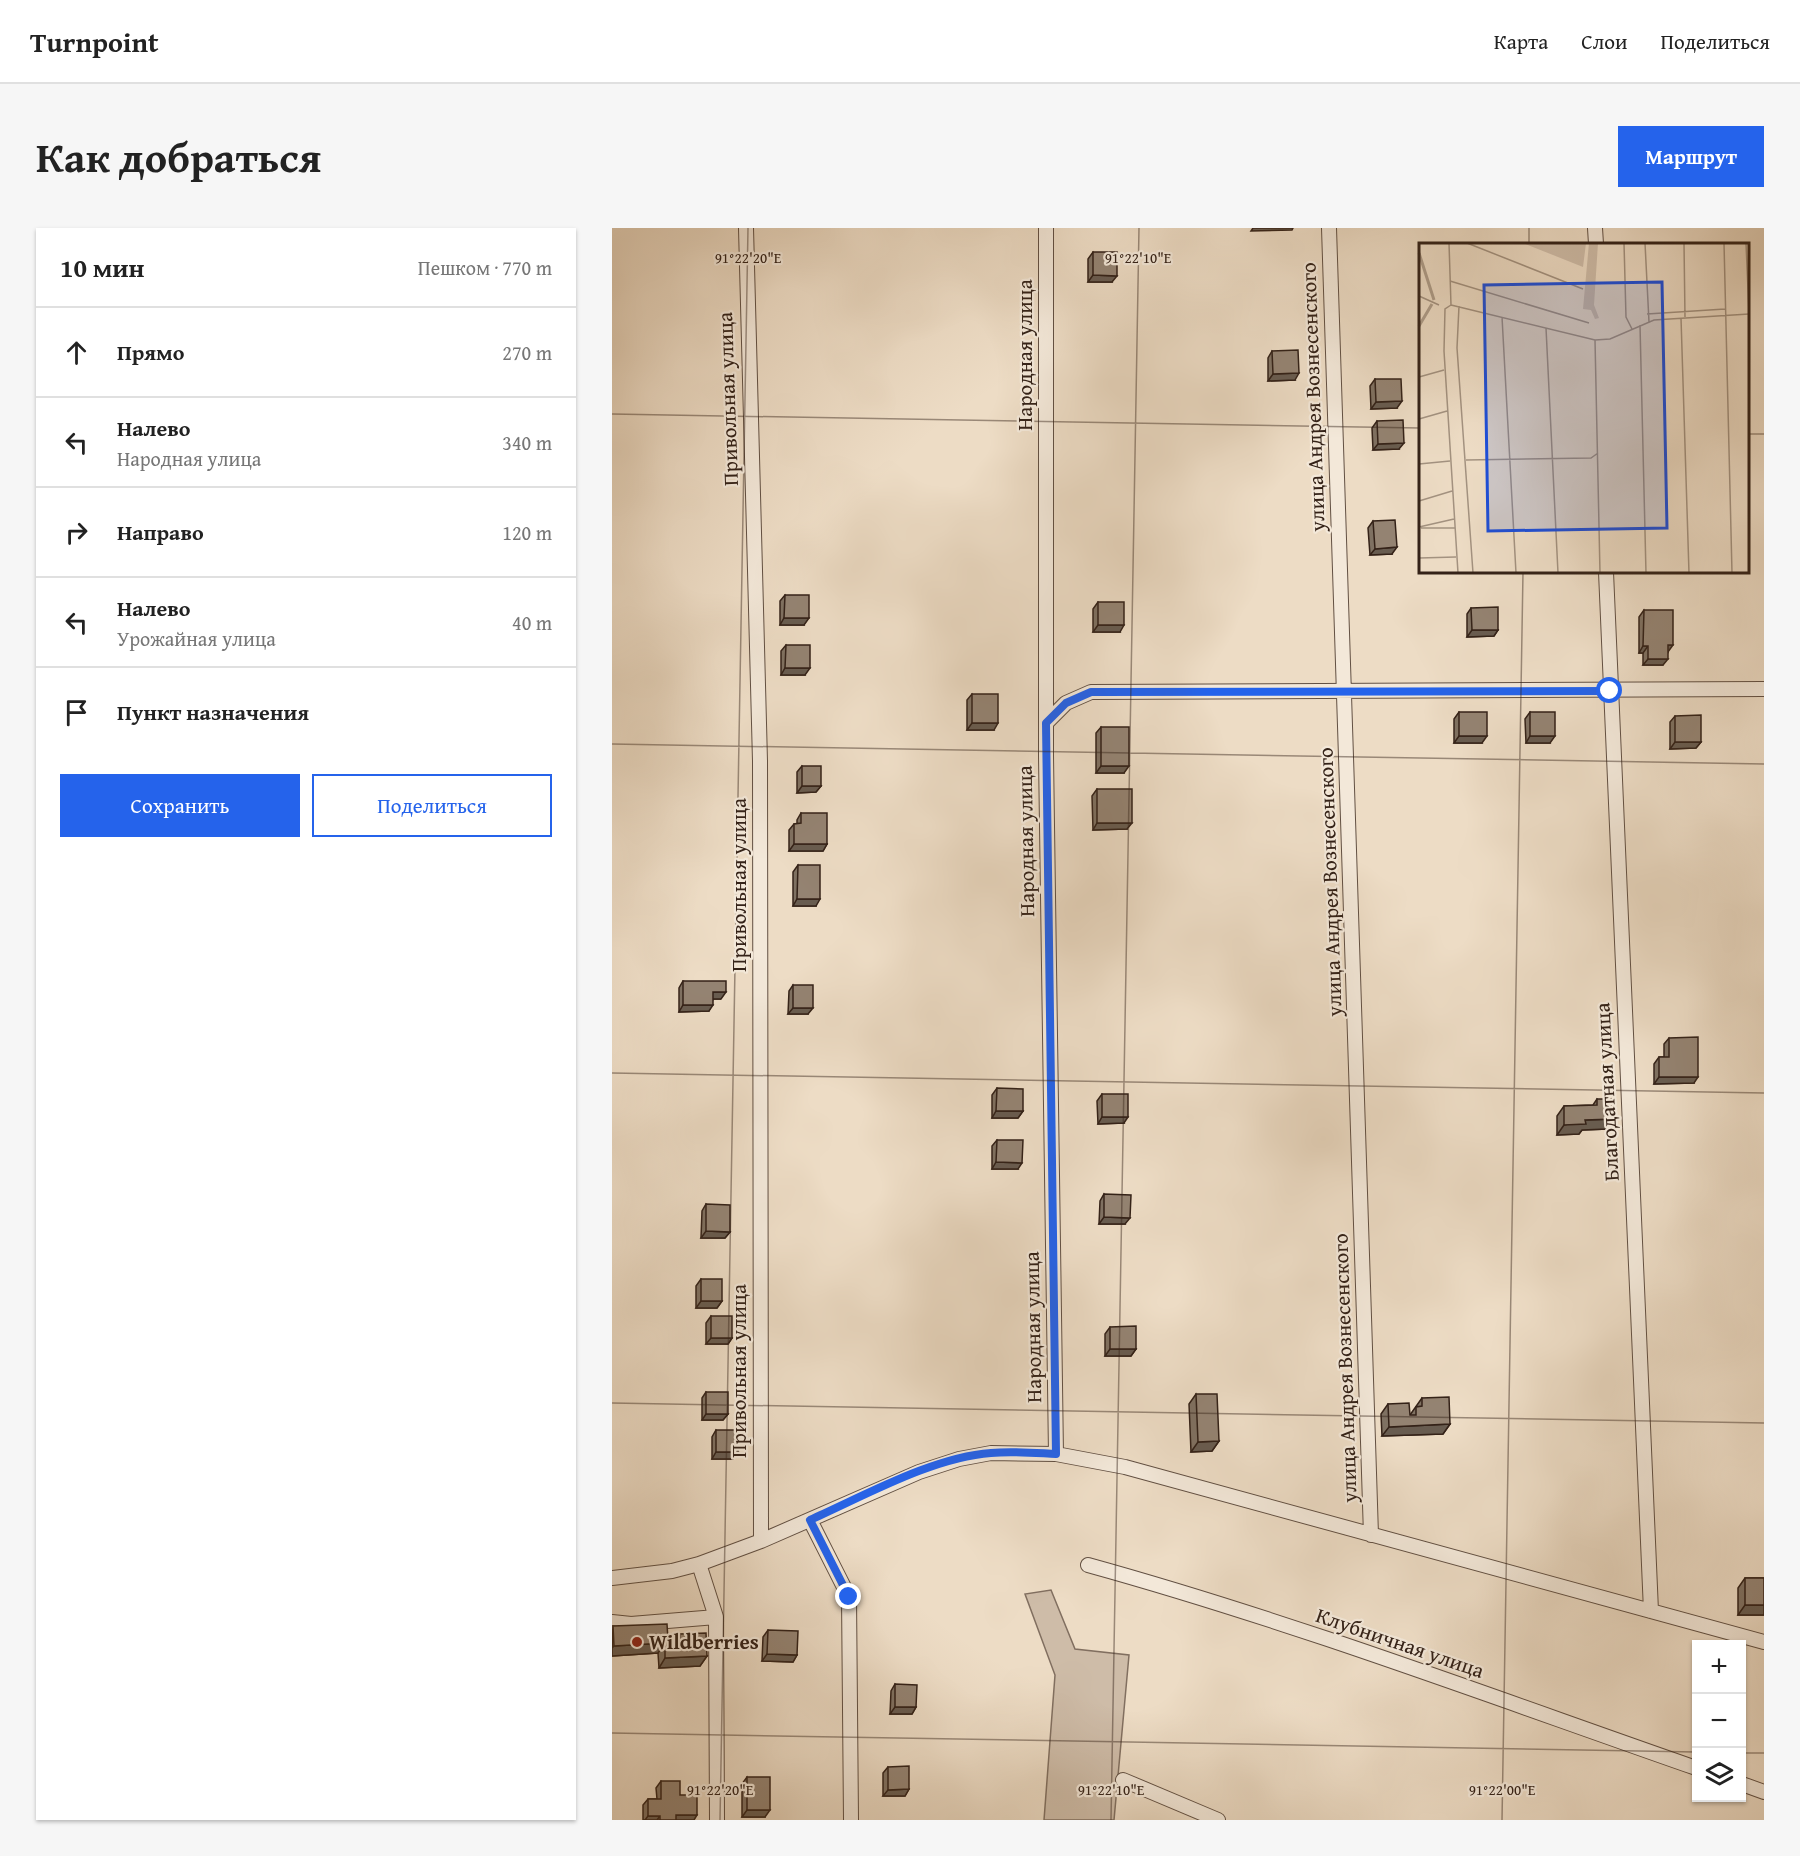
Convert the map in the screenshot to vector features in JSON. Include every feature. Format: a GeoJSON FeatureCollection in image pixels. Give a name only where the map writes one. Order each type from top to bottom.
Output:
{"type":"FeatureCollection","features":[{"type":"Feature","properties":{"kind":"street","name":"Привольная улица"},"geometry":{"type":"LineString","coordinates":[[746,228],[760,761],[760,1541]]}},
{"type":"Feature","properties":{"kind":"street","name":"Народная улица"},"geometry":{"type":"LineString","coordinates":[[1046,228],[1046,723],[1056,1454]]}},
{"type":"Feature","properties":{"kind":"street","name":"улица Андрея Вознесенского"},"geometry":{"type":"LineString","coordinates":[[1329,228],[1371,1535]]}},
{"type":"Feature","properties":{"kind":"street"},"geometry":{"type":"LineString","coordinates":[[1595,228],[1596,243]]}},
{"type":"Feature","properties":{"kind":"street","name":"Благодатная улица"},"geometry":{"type":"LineString","coordinates":[[1606,573],[1650,1611]]}},
{"type":"Feature","properties":{"kind":"street"},"geometry":{"type":"LineString","coordinates":[[1046,723],[1066,703],[1091,692],[1764,689]]}},
{"type":"Feature","properties":{"kind":"street"},"geometry":{"type":"LineString","coordinates":[[612,1578],[672,1571],[699,1564],[760,1541],[920,1472],[959,1459],[991,1453],[1056,1454],[1125,1467],[1764,1642]]}},
{"type":"Feature","properties":{"kind":"street"},"geometry":{"type":"LineString","coordinates":[[810,1520],[849,1597],[851,1820]]}},
{"type":"Feature","properties":{"kind":"street"},"geometry":{"type":"LineString","coordinates":[[699,1564],[716,1617],[717,1820]]}},
{"type":"Feature","properties":{"kind":"street","name":"Клубничная улица"},"geometry":{"type":"LineString","coordinates":[[1088,1565],[1168,1587],[1348,1647],[1692,1767]]}},
{"type":"Feature","properties":{"kind":"street"},"geometry":{"type":"LineString","coordinates":[[612,1622],[631,1624],[716,1617]]}},
{"type":"Feature","properties":{"kind":"street"},"geometry":{"type":"LineString","coordinates":[[1123,1780],[1218,1820]]}},
{"type":"Feature","properties":{"kind":"street"},"geometry":{"type":"LineString","coordinates":[[1746,1785],[1764,1792]]}},
{"type":"Feature","properties":{"kind":"shaded area"},"geometry":{"type":"Polygon","coordinates":[[[1051,1590],[1075,1649],[1129,1655],[1114,1820],[1044,1820],[1055,1675],[1025,1594],[1051,1590]]]}},
{"type":"Feature","properties":{"kind":"building"},"geometry":{"type":"Polygon","coordinates":[[[1093,252],[1117,252],[1117,276],[1093,275],[1093,252]]]}},
{"type":"Feature","properties":{"kind":"building"},"geometry":{"type":"Polygon","coordinates":[[[1298,350],[1299,373],[1273,374],[1272,351],[1298,350]]]}},
{"type":"Feature","properties":{"kind":"building"},"geometry":{"type":"Polygon","coordinates":[[[1375,379],[1401,379],[1402,401],[1376,402],[1375,379]]]}},
{"type":"Feature","properties":{"kind":"building"},"geometry":{"type":"Polygon","coordinates":[[[1403,420],[1404,443],[1378,444],[1377,421],[1403,420]]]}},
{"type":"Feature","properties":{"kind":"building"},"geometry":{"type":"Polygon","coordinates":[[[1395,520],[1397,547],[1375,549],[1373,521],[1395,520]]]}},
{"type":"Feature","properties":{"kind":"building"},"geometry":{"type":"Polygon","coordinates":[[[785,595],[809,595],[809,618],[784,618],[785,595]]]}},
{"type":"Feature","properties":{"kind":"building"},"geometry":{"type":"Polygon","coordinates":[[[1098,602],[1124,602],[1124,625],[1098,625],[1098,602]]]}},
{"type":"Feature","properties":{"kind":"building"},"geometry":{"type":"Polygon","coordinates":[[[1498,607],[1498,630],[1472,630],[1471,608],[1498,607]]]}},
{"type":"Feature","properties":{"kind":"building"},"geometry":{"type":"Polygon","coordinates":[[[1644,610],[1673,610],[1673,645],[1668,645],[1668,659],[1648,659],[1648,646],[1643,646],[1644,610]]]}},
{"type":"Feature","properties":{"kind":"building"},"geometry":{"type":"Polygon","coordinates":[[[786,645],[810,645],[810,668],[785,668],[786,645]]]}},
{"type":"Feature","properties":{"kind":"building"},"geometry":{"type":"Polygon","coordinates":[[[972,694],[998,694],[998,723],[972,723],[972,694]]]}},
{"type":"Feature","properties":{"kind":"building"},"geometry":{"type":"Polygon","coordinates":[[[1459,712],[1487,712],[1487,736],[1459,736],[1459,712]]]}},
{"type":"Feature","properties":{"kind":"building"},"geometry":{"type":"Polygon","coordinates":[[[1530,712],[1555,712],[1555,736],[1530,736],[1530,712]]]}},
{"type":"Feature","properties":{"kind":"building"},"geometry":{"type":"Polygon","coordinates":[[[1701,715],[1701,742],[1675,742],[1675,716],[1701,715]]]}},
{"type":"Feature","properties":{"kind":"building"},"geometry":{"type":"Polygon","coordinates":[[[1101,727],[1129,727],[1129,766],[1101,766],[1101,727]]]}},
{"type":"Feature","properties":{"kind":"building"},"geometry":{"type":"Polygon","coordinates":[[[802,766],[821,766],[821,786],[802,786],[802,766]]]}},
{"type":"Feature","properties":{"kind":"building"},"geometry":{"type":"Polygon","coordinates":[[[1097,789],[1132,789],[1132,823],[1097,823],[1097,789]]]}},
{"type":"Feature","properties":{"kind":"building"},"geometry":{"type":"Polygon","coordinates":[[[801,813],[827,813],[827,844],[794,844],[794,824],[801,823],[801,813]]]}},
{"type":"Feature","properties":{"kind":"building"},"geometry":{"type":"Polygon","coordinates":[[[798,865],[820,865],[820,899],[797,899],[798,865]]]}},
{"type":"Feature","properties":{"kind":"building"},"geometry":{"type":"Polygon","coordinates":[[[683,981],[726,981],[726,992],[713,992],[713,1005],[683,1005],[683,981]]]}},
{"type":"Feature","properties":{"kind":"building"},"geometry":{"type":"Polygon","coordinates":[[[793,985],[813,985],[813,1008],[793,1008],[793,985]]]}},
{"type":"Feature","properties":{"kind":"building"},"geometry":{"type":"Polygon","coordinates":[[[1698,1037],[1698,1077],[1659,1077],[1659,1057],[1669,1057],[1669,1038],[1698,1037]]]}},
{"type":"Feature","properties":{"kind":"building"},"geometry":{"type":"Polygon","coordinates":[[[997,1088],[1023,1089],[1023,1111],[996,1111],[997,1088]]]}},
{"type":"Feature","properties":{"kind":"building"},"geometry":{"type":"Polygon","coordinates":[[[1102,1094],[1128,1094],[1128,1117],[1102,1117],[1102,1094]]]}},
{"type":"Feature","properties":{"kind":"building"},"geometry":{"type":"Polygon","coordinates":[[[1597,1099],[1614,1099],[1615,1119],[1585,1120],[1586,1124],[1564,1125],[1564,1106],[1597,1105],[1597,1099]]]}},
{"type":"Feature","properties":{"kind":"building"},"geometry":{"type":"Polygon","coordinates":[[[997,1140],[1023,1140],[1022,1163],[996,1162],[997,1140]]]}},
{"type":"Feature","properties":{"kind":"building"},"geometry":{"type":"Polygon","coordinates":[[[1104,1194],[1131,1195],[1130,1218],[1104,1217],[1104,1194]]]}},
{"type":"Feature","properties":{"kind":"building"},"geometry":{"type":"Polygon","coordinates":[[[706,1204],[730,1205],[730,1232],[706,1231],[706,1204]]]}},
{"type":"Feature","properties":{"kind":"building"},"geometry":{"type":"Polygon","coordinates":[[[701,1279],[722,1279],[722,1301],[701,1301],[701,1279]]]}},
{"type":"Feature","properties":{"kind":"building"},"geometry":{"type":"Polygon","coordinates":[[[711,1316],[732,1316],[732,1338],[711,1338],[711,1316]]]}},
{"type":"Feature","properties":{"kind":"building"},"geometry":{"type":"Polygon","coordinates":[[[1136,1326],[1136,1349],[1110,1349],[1110,1327],[1136,1326]]]}},
{"type":"Feature","properties":{"kind":"building"},"geometry":{"type":"Polygon","coordinates":[[[706,1392],[728,1392],[728,1414],[706,1414],[706,1392]]]}},
{"type":"Feature","properties":{"kind":"building"},"geometry":{"type":"Polygon","coordinates":[[[1196,1394],[1217,1394],[1219,1441],[1198,1442],[1196,1394]]]}},
{"type":"Feature","properties":{"kind":"building"},"geometry":{"type":"Polygon","coordinates":[[[1449,1397],[1450,1424],[1389,1427],[1388,1404],[1409,1403],[1410,1415],[1416,1415],[1416,1407],[1422,1406],[1422,1398],[1449,1397]]]}},
{"type":"Feature","properties":{"kind":"building"},"geometry":{"type":"Polygon","coordinates":[[[716,1430],[738,1430],[738,1452],[716,1452],[716,1430]]]}},
{"type":"Feature","properties":{"kind":"building"},"geometry":{"type":"Polygon","coordinates":[[[1745,1578],[1764,1578],[1764,1605],[1745,1605],[1745,1578]]]}},
{"type":"Feature","properties":{"kind":"building"},"geometry":{"type":"Polygon","coordinates":[[[667,1624],[668,1640],[680,1639],[680,1634],[706,1633],[707,1656],[665,1658],[665,1643],[614,1646],[613,1626],[667,1624]]]}},
{"type":"Feature","properties":{"kind":"building"},"geometry":{"type":"Polygon","coordinates":[[[768,1630],[798,1631],[797,1655],[767,1654],[768,1630]]]}},
{"type":"Feature","properties":{"kind":"building"},"geometry":{"type":"Polygon","coordinates":[[[895,1684],[917,1685],[916,1707],[895,1707],[895,1684]]]}},
{"type":"Feature","properties":{"kind":"building"},"geometry":{"type":"Polygon","coordinates":[[[909,1766],[909,1789],[888,1790],[888,1767],[909,1766]]]}},
{"type":"Feature","properties":{"kind":"building"},"geometry":{"type":"Polygon","coordinates":[[[747,1777],[770,1777],[770,1810],[747,1810],[747,1777]]]}},
{"type":"Feature","properties":{"kind":"building"},"geometry":{"type":"Polygon","coordinates":[[[661,1781],[680,1781],[680,1795],[697,1795],[697,1815],[676,1815],[676,1820],[660,1820],[660,1816],[648,1816],[648,1799],[661,1799],[661,1781]]]}},
{"type":"Feature","properties":{"kind":"place","name":"Wildberries"},"geometry":{"type":"Point","coordinates":[637,1642]}},
{"type":"Feature","properties":{"kind":"route"},"geometry":{"type":"LineString","coordinates":[[849,1597],[810,1520],[920,1472],[959,1459],[991,1453],[1056,1454],[1046,723],[1066,703],[1091,692],[1610,691]]}}]}
